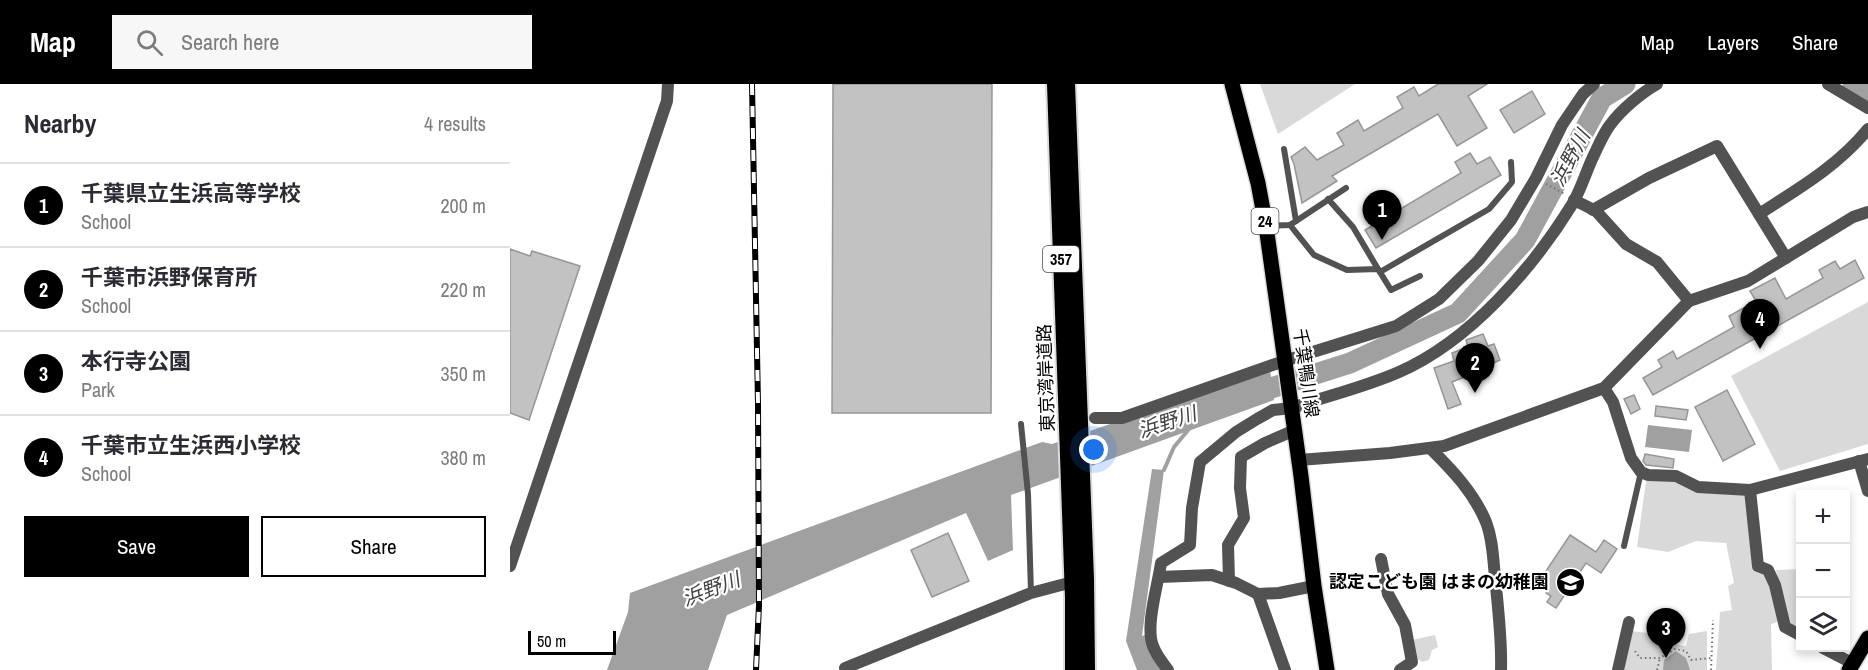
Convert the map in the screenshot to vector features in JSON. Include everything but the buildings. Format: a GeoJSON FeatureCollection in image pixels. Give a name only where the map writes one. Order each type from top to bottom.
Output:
{"type":"FeatureCollection","features":[{"type":"Feature","properties":{"kind":"highway","name":"東京湾岸道路"},"geometry":{"type":"LineString","coordinates":[[1054,84],[1079,580],[1087,670]]}},
{"type":"Feature","properties":{"kind":"highway","name":"東京湾岸道路"},"geometry":{"type":"LineString","coordinates":[[1067,84],[1073,433]]}},
{"type":"Feature","properties":{"kind":"highway","name":"東京湾岸道路"},"geometry":{"type":"LineString","coordinates":[[1074,670],[1079,580]]}},
{"type":"Feature","properties":{"kind":"main road","name":"千葉鴨川線"},"geometry":{"type":"LineString","coordinates":[[1232,84],[1258,183],[1266,226],[1327,670]]}},
{"type":"Feature","properties":{"kind":"main road"},"geometry":{"type":"LineString","coordinates":[[1851,666],[1868,638]]}},
{"type":"Feature","properties":{"kind":"street"},"geometry":{"type":"LineString","coordinates":[[510,566],[659,123],[668,84]]}},
{"type":"Feature","properties":{"kind":"street"},"geometry":{"type":"LineString","coordinates":[[1095,418],[1122,418],[1284,361],[1396,326],[1439,299],[1478,261],[1511,220],[1536,178],[1562,125],[1584,89],[1593,84]]}},
{"type":"Feature","properties":{"kind":"street"},"geometry":{"type":"LineString","coordinates":[[1168,670],[1152,646],[1150,631],[1161,563],[1190,545],[1192,508],[1200,462],[1257,418],[1273,410],[1399,372],[1429,356],[1478,320],[1512,286],[1556,230],[1610,125],[1644,91],[1658,84]]}},
{"type":"Feature","properties":{"kind":"street"},"geometry":{"type":"LineString","coordinates":[[1828,84],[1868,108]]}},
{"type":"Feature","properties":{"kind":"street"},"geometry":{"type":"LineString","coordinates":[[1759,214],[1838,161],[1868,129]]}},
{"type":"Feature","properties":{"kind":"street"},"geometry":{"type":"LineString","coordinates":[[1593,210],[1649,178],[1718,146],[1785,258]]}},
{"type":"Feature","properties":{"kind":"street"},"geometry":{"type":"LineString","coordinates":[[1572,198],[1593,210],[1626,244],[1657,262],[1689,301]]}},
{"type":"Feature","properties":{"kind":"street"},"geometry":{"type":"LineString","coordinates":[[1299,460],[1444,446],[1604,388],[1689,301],[1749,281],[1852,217],[1868,212]]}},
{"type":"Feature","properties":{"kind":"street"},"geometry":{"type":"LineString","coordinates":[[1604,388],[1613,402],[1631,458],[1641,472],[1648,475],[1676,476],[1698,487],[1750,490],[1864,460],[1868,491]]}},
{"type":"Feature","properties":{"kind":"street"},"geometry":{"type":"LineString","coordinates":[[1229,581],[1228,545],[1244,518],[1240,488],[1241,457],[1295,430]]}},
{"type":"Feature","properties":{"kind":"street"},"geometry":{"type":"LineString","coordinates":[[1431,449],[1457,475],[1486,523],[1491,542],[1501,634],[1501,670]]}},
{"type":"Feature","properties":{"kind":"street"},"geometry":{"type":"LineString","coordinates":[[1750,490],[1758,566],[1768,570],[1775,585],[1785,627],[1796,633]]}},
{"type":"Feature","properties":{"kind":"street"},"geometry":{"type":"LineString","coordinates":[[1381,559],[1388,594],[1405,625],[1412,662],[1400,670]]}},
{"type":"Feature","properties":{"kind":"street"},"geometry":{"type":"LineString","coordinates":[[1159,577],[1212,575],[1258,594],[1279,593],[1314,586]]}},
{"type":"Feature","properties":{"kind":"street"},"geometry":{"type":"LineString","coordinates":[[843,669],[1031,593],[1079,580]]}},
{"type":"Feature","properties":{"kind":"street"},"geometry":{"type":"LineString","coordinates":[[1258,594],[1285,670]]}},
{"type":"Feature","properties":{"kind":"street"},"geometry":{"type":"LineString","coordinates":[[1618,670],[1629,622]]}},
{"type":"Feature","properties":{"kind":"street"},"geometry":{"type":"LineString","coordinates":[[1829,652],[1851,666]]}},
{"type":"Feature","properties":{"kind":"lane"},"geometry":{"type":"LineString","coordinates":[[1284,149],[1293,223],[1314,255],[1347,270],[1379,270],[1490,209],[1512,182],[1511,162]]}},
{"type":"Feature","properties":{"kind":"lane"},"geometry":{"type":"LineString","coordinates":[[1266,226],[1293,223],[1346,188]]}},
{"type":"Feature","properties":{"kind":"lane"},"geometry":{"type":"LineString","coordinates":[[1328,199],[1353,227],[1391,290],[1420,276]]}},
{"type":"Feature","properties":{"kind":"lane"},"geometry":{"type":"LineString","coordinates":[[1021,424],[1028,494],[1031,593]]}},
{"type":"Feature","properties":{"kind":"lane"},"geometry":{"type":"LineString","coordinates":[[1624,546],[1641,472]]}},
{"type":"Feature","properties":{"kind":"path"},"geometry":{"type":"LineString","coordinates":[[1536,178],[1572,198]]}},
{"type":"Feature","properties":{"kind":"path"},"geometry":{"type":"LineString","coordinates":[[1711,670],[1713,620]]}},
{"type":"Feature","properties":{"kind":"path"},"geometry":{"type":"LineString","coordinates":[[1625,640],[1640,658],[1660,658],[1675,649],[1686,651],[1691,660],[1711,658]]}},
{"type":"Feature","properties":{"kind":"path"},"geometry":{"type":"LineString","coordinates":[[1657,670],[1660,658]]}},
{"type":"Feature","properties":{"kind":"shaded area"},"geometry":{"type":"Polygon","coordinates":[[[1260,84],[1355,84],[1278,134],[1260,84]]]}},
{"type":"Feature","properties":{"kind":"shaded area"},"geometry":{"type":"Polygon","coordinates":[[[1868,302],[1868,444],[1780,471],[1731,376],[1868,302]]]}},
{"type":"Feature","properties":{"kind":"shaded area"},"geometry":{"type":"Polygon","coordinates":[[[1673,479],[1741,493],[1746,497],[1754,570],[1764,571],[1773,586],[1779,621],[1771,624],[1772,670],[1716,670],[1720,612],[1732,610],[1728,586],[1734,583],[1726,543],[1696,541],[1668,552],[1637,547],[1646,481],[1673,479]]]}},
{"type":"Feature","properties":{"kind":"shaded area"},"geometry":{"type":"Polygon","coordinates":[[[1796,569],[1796,626],[1786,621],[1776,570],[1796,569]]]}},
{"type":"Feature","properties":{"kind":"shaded area"},"geometry":{"type":"Polygon","coordinates":[[[1631,631],[1665,635],[1666,643],[1686,646],[1689,634],[1707,631],[1707,670],[1622,670],[1631,631]]]}},
{"type":"Feature","properties":{"kind":"shaded area"},"geometry":{"type":"Polygon","coordinates":[[[1435,635],[1438,647],[1432,650],[1429,660],[1422,662],[1416,658],[1412,640],[1435,635]]]}},
{"type":"Feature","properties":{"kind":"water"},"geometry":{"type":"Polygon","coordinates":[[[1270,369],[1274,400],[1011,495],[1013,550],[988,561],[966,513],[727,615],[708,670],[607,670],[628,612],[630,593],[1042,442],[1052,444],[1270,369]]]}},
{"type":"Feature","properties":{"kind":"water"},"geometry":{"type":"Polygon","coordinates":[[[1648,425],[1692,430],[1689,452],[1645,447],[1648,425]]]}},
{"type":"Feature","properties":{"kind":"water"},"geometry":{"type":"Polygon","coordinates":[[[1152,469],[1164,470],[1142,636],[1145,635],[1150,654],[1162,670],[1137,670],[1126,641],[1152,469]]]}},
{"type":"Feature","properties":{"kind":"water"},"geometry":{"type":"Polygon","coordinates":[[[1676,651],[1686,658],[1690,670],[1663,670],[1664,660],[1676,651]]]}},
{"type":"Feature","properties":{"kind":"waterway","name":"浜野川"},"geometry":{"type":"LineString","coordinates":[[1246,396],[1350,363],[1458,313],[1525,240],[1602,98],[1625,84]]}},
{"type":"Feature","properties":{"kind":"waterway","name":"浜野川"},"geometry":{"type":"LineString","coordinates":[[1853,84],[1868,92]]}},
{"type":"Feature","properties":{"kind":"waterway"},"geometry":{"type":"LineString","coordinates":[[1164,470],[1174,447],[1189,429]]}},
{"type":"Feature","properties":{"kind":"railway"},"geometry":{"type":"LineString","coordinates":[[752,84],[758,404],[759,605],[756,670]]}},
{"type":"Feature","properties":{"kind":"place","name":"千葉県立生浜高等学校"},"geometry":{"type":"Point","coordinates":[1382,240]}},
{"type":"Feature","properties":{"kind":"place","name":"千葉市立生浜西小学校"},"geometry":{"type":"Point","coordinates":[1760,349]}},
{"type":"Feature","properties":{"kind":"place","name":"千葉市浜野保育所"},"geometry":{"type":"Point","coordinates":[1475,393]}},
{"type":"Feature","properties":{"kind":"place","name":"認定こども園 はまの幼稚園"},"geometry":{"type":"Point","coordinates":[1570,582]}},
{"type":"Feature","properties":{"kind":"place","name":"本行寺公園"},"geometry":{"type":"Point","coordinates":[1666,658]}}]}
